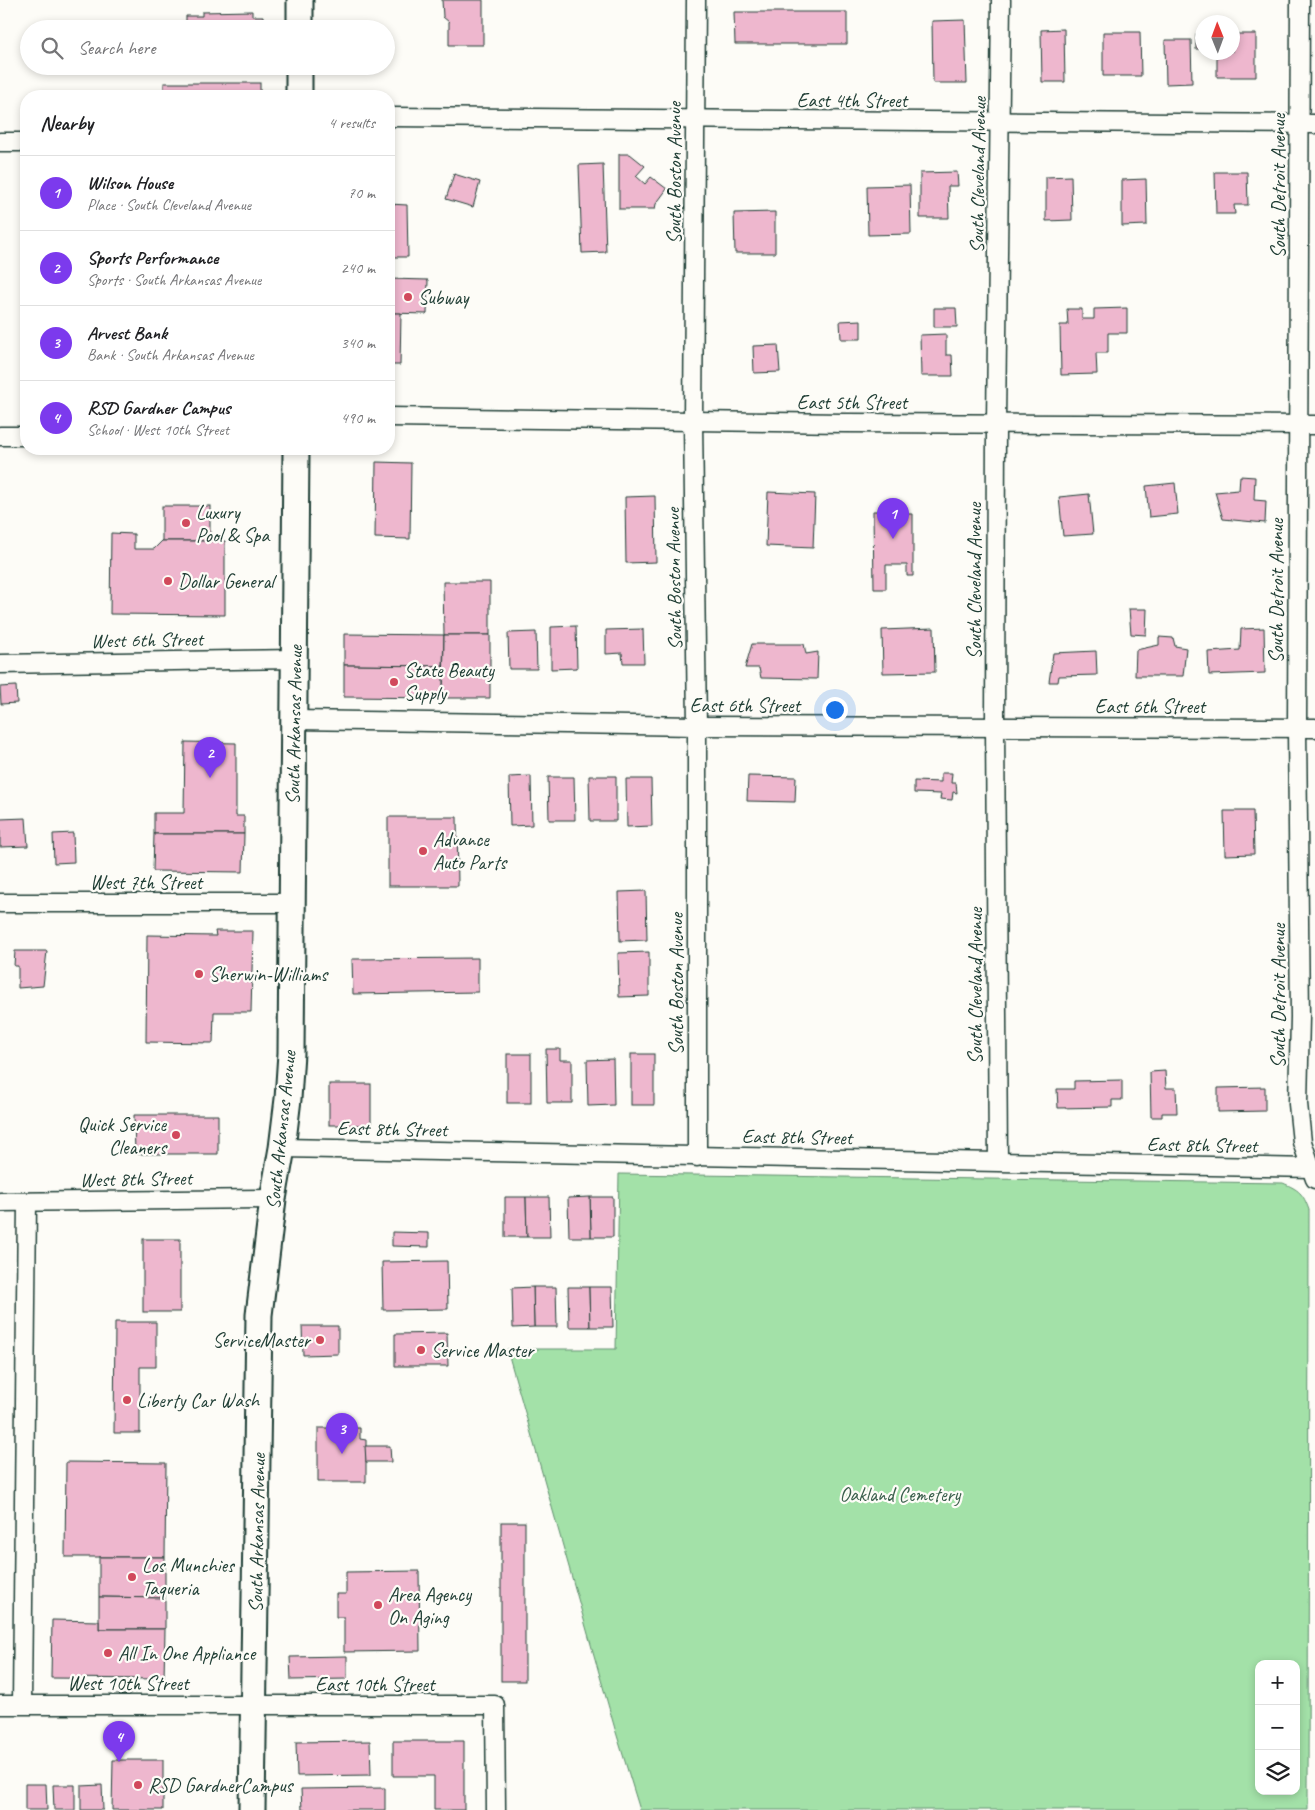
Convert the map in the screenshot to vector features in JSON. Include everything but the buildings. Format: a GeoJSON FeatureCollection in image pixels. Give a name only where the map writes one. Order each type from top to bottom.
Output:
{"type":"FeatureCollection","features":[{"type":"Feature","properties":{"kind":"highway"},"geometry":{"type":"LineString","coordinates":[[300,0],[300,20]]}},
{"type":"Feature","properties":{"kind":"highway"},"geometry":{"type":"LineString","coordinates":[[299,75],[299,90]]}},
{"type":"Feature","properties":{"kind":"highway","name":"South Arkansas Avenue"},"geometry":{"type":"LineString","coordinates":[[252,1810],[255,1706],[259,1315],[273,1199],[282,1148],[291,1054],[296,455]]}},
{"type":"Feature","properties":{"kind":"street","name":"South Boston Avenue"},"geometry":{"type":"LineString","coordinates":[[696,0],[693,421],[697,726],[697,1157]]}},
{"type":"Feature","properties":{"kind":"street","name":"South Cleveland Avenue"},"geometry":{"type":"LineString","coordinates":[[998,1161],[995,726],[996,423],[1001,0]]}},
{"type":"Feature","properties":{"kind":"street","name":"South Detroit Avenue"},"geometry":{"type":"LineString","coordinates":[[1300,0],[1307,124],[1306,425],[1297,729],[1308,1017],[1298,1104],[1302,1142],[1313,1174]]}},
{"type":"Feature","properties":{"kind":"street","name":"East 4th Street"},"geometry":{"type":"LineString","coordinates":[[395,117],[1307,124]]}},
{"type":"Feature","properties":{"kind":"street"},"geometry":{"type":"LineString","coordinates":[[0,142],[20,142]]}},
{"type":"Feature","properties":{"kind":"street","name":"East 5th Street"},"geometry":{"type":"LineString","coordinates":[[395,417],[1306,425]]}},
{"type":"Feature","properties":{"kind":"street"},"geometry":{"type":"LineString","coordinates":[[0,436],[20,436]]}},
{"type":"Feature","properties":{"kind":"street","name":"West 6th Street"},"geometry":{"type":"LineString","coordinates":[[0,664],[295,659]]}},
{"type":"Feature","properties":{"kind":"street","name":"East 6th Street"},"geometry":{"type":"LineString","coordinates":[[295,720],[697,726],[1315,728]]}},
{"type":"Feature","properties":{"kind":"street","name":"West 7th Street"},"geometry":{"type":"LineString","coordinates":[[0,903],[292,903]]}},
{"type":"Feature","properties":{"kind":"street","name":"East 8th Street"},"geometry":{"type":"LineString","coordinates":[[282,1148],[998,1161],[1313,1174]]}},
{"type":"Feature","properties":{"kind":"street","name":"West 8th Street"},"geometry":{"type":"LineString","coordinates":[[0,1202],[273,1199]]}},
{"type":"Feature","properties":{"kind":"street"},"geometry":{"type":"LineString","coordinates":[[22,1704],[27,1202]]}},
{"type":"Feature","properties":{"kind":"street","name":"West 10th Street"},"geometry":{"type":"LineString","coordinates":[[0,1705],[255,1706]]}},
{"type":"Feature","properties":{"kind":"street","name":"East 10th Street"},"geometry":{"type":"LineString","coordinates":[[255,1706],[495,1705],[496,1810]]}},
{"type":"Feature","properties":{"kind":"green space","name":"Oakland Cemetery"},"geometry":{"type":"Polygon","coordinates":[[[619,1174],[1283,1183],[1297,1190],[1305,1200],[1309,1210],[1308,1810],[640,1810],[615,1729],[507,1349],[616,1349],[619,1174]]]}},
{"type":"Feature","properties":{"kind":"place","name":"Subway"},"geometry":{"type":"Point","coordinates":[408,297]}},
{"type":"Feature","properties":{"kind":"place","name":"Luxury Pool & Spa"},"geometry":{"type":"Point","coordinates":[186,523]}},
{"type":"Feature","properties":{"kind":"place","name":"Wilson House"},"geometry":{"type":"Point","coordinates":[893,539]}},
{"type":"Feature","properties":{"kind":"place","name":"Dollar General"},"geometry":{"type":"Point","coordinates":[168,581]}},
{"type":"Feature","properties":{"kind":"place","name":"State Beauty Supply"},"geometry":{"type":"Point","coordinates":[394,682]}},
{"type":"Feature","properties":{"kind":"place","name":"Sports Performance"},"geometry":{"type":"Point","coordinates":[210,778]}},
{"type":"Feature","properties":{"kind":"place","name":"Advance Auto Parts"},"geometry":{"type":"Point","coordinates":[423,851]}},
{"type":"Feature","properties":{"kind":"place","name":"Sherwin-Williams"},"geometry":{"type":"Point","coordinates":[199,974]}},
{"type":"Feature","properties":{"kind":"place","name":"Quick Service Cleaners"},"geometry":{"type":"Point","coordinates":[176,1135]}},
{"type":"Feature","properties":{"kind":"place","name":"ServiceMaster"},"geometry":{"type":"Point","coordinates":[320,1340]}},
{"type":"Feature","properties":{"kind":"place","name":"Service Master"},"geometry":{"type":"Point","coordinates":[421,1350]}},
{"type":"Feature","properties":{"kind":"place","name":"Liberty Car Wash"},"geometry":{"type":"Point","coordinates":[127,1400]}},
{"type":"Feature","properties":{"kind":"place","name":"Arvest Bank"},"geometry":{"type":"Point","coordinates":[342,1454]}},
{"type":"Feature","properties":{"kind":"place","name":"Los Munchies Taqueria"},"geometry":{"type":"Point","coordinates":[132,1577]}},
{"type":"Feature","properties":{"kind":"place","name":"Area Agency On Aging"},"geometry":{"type":"Point","coordinates":[378,1605]}},
{"type":"Feature","properties":{"kind":"place","name":"All In One Appliance"},"geometry":{"type":"Point","coordinates":[108,1653]}},
{"type":"Feature","properties":{"kind":"place","name":"RSD Gardner Campus"},"geometry":{"type":"Point","coordinates":[119,1762]}},
{"type":"Feature","properties":{"kind":"place","name":"RSD GardnerCampus"},"geometry":{"type":"Point","coordinates":[138,1785]}}]}
